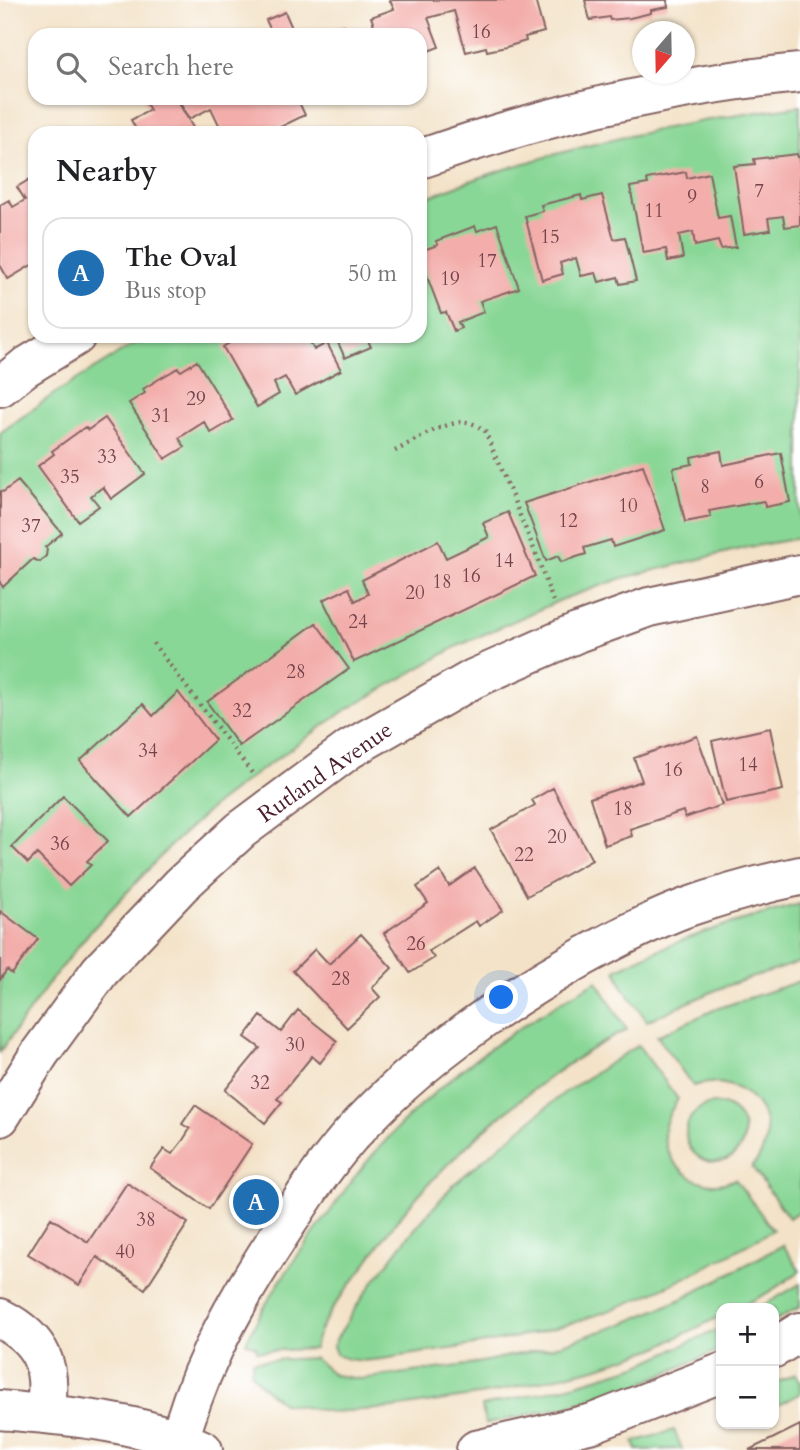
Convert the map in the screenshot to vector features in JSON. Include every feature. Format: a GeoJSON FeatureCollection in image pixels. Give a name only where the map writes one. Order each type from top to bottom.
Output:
{"type":"FeatureCollection","features":[{"type":"Feature","properties":{"kind":"street"},"geometry":{"type":"LineString","coordinates":[[427,157],[583,109],[645,95],[800,73]]}},
{"type":"Feature","properties":{"kind":"street"},"geometry":{"type":"LineString","coordinates":[[0,387],[66,343]]}},
{"type":"Feature","properties":{"kind":"street","name":"Rutland Avenue"},"geometry":{"type":"LineString","coordinates":[[0,1117],[40,1053],[100,971],[181,885],[241,831],[350,749],[473,679],[562,639],[649,607],[800,574]]}},
{"type":"Feature","properties":{"kind":"street"},"geometry":{"type":"LineString","coordinates":[[0,1410],[92,1419],[187,1446],[190,1400],[248,1284],[313,1184],[349,1138],[391,1093],[433,1056],[488,1016],[547,977],[613,940],[685,908],[749,887],[800,876]]}},
{"type":"Feature","properties":{"kind":"street"},"geometry":{"type":"LineString","coordinates":[[0,1318],[27,1334],[37,1347],[48,1377],[45,1414]]}},
{"type":"Feature","properties":{"kind":"street"},"geometry":{"type":"LineString","coordinates":[[779,1345],[800,1332]]}},
{"type":"Feature","properties":{"kind":"street"},"geometry":{"type":"LineString","coordinates":[[476,1450],[593,1423],[716,1375]]}},
{"type":"Feature","properties":{"kind":"path"},"geometry":{"type":"LineString","coordinates":[[395,451],[440,429],[463,422],[485,431],[536,554],[562,639]]}},
{"type":"Feature","properties":{"kind":"path"},"geometry":{"type":"LineString","coordinates":[[153,643],[276,804]]}},
{"type":"Feature","properties":{"kind":"green space"},"geometry":{"type":"Polygon","coordinates":[[[800,106],[800,538],[744,548],[623,578],[563,599],[458,646],[341,713],[216,804],[172,844],[88,934],[54,976],[0,1052],[0,433],[54,394],[136,343],[427,343],[427,197],[559,153],[655,130],[800,106]]]}},
{"type":"Feature","properties":{"kind":"green space"},"geometry":{"type":"Polygon","coordinates":[[[800,904],[800,962],[723,987],[647,1021],[623,987],[616,970],[638,959],[706,932],[800,904]]]}},
{"type":"Feature","properties":{"kind":"green space"},"geometry":{"type":"Polygon","coordinates":[[[597,981],[627,1030],[599,1045],[539,1085],[454,1158],[395,1223],[332,1309],[320,1330],[314,1349],[257,1351],[257,1347],[246,1342],[272,1295],[302,1250],[354,1178],[406,1119],[465,1067],[529,1021],[597,981]]]}},
{"type":"Feature","properties":{"kind":"green space"},"geometry":{"type":"Polygon","coordinates":[[[800,981],[800,1210],[789,1218],[752,1167],[763,1150],[766,1134],[764,1118],[757,1104],[730,1085],[712,1083],[693,1086],[657,1036],[716,1009],[800,981]]]}},
{"type":"Feature","properties":{"kind":"green space"},"geometry":{"type":"Polygon","coordinates":[[[638,1045],[678,1099],[664,1129],[666,1146],[671,1157],[688,1175],[699,1181],[711,1184],[735,1179],[773,1230],[667,1286],[612,1309],[555,1328],[485,1343],[374,1360],[354,1360],[336,1354],[333,1346],[363,1296],[407,1238],[454,1184],[564,1093],[638,1045]]]}},
{"type":"Feature","properties":{"kind":"green space"},"geometry":{"type":"Polygon","coordinates":[[[715,1104],[726,1106],[739,1117],[744,1133],[742,1144],[731,1157],[715,1162],[704,1160],[691,1149],[686,1133],[688,1122],[699,1109],[715,1104]]]}},
{"type":"Feature","properties":{"kind":"green space"},"geometry":{"type":"Polygon","coordinates":[[[783,1245],[800,1271],[753,1301],[716,1303],[716,1318],[656,1348],[595,1368],[491,1393],[394,1408],[331,1412],[282,1403],[251,1373],[253,1361],[314,1358],[334,1375],[360,1379],[467,1365],[553,1347],[620,1325],[682,1299],[783,1245]]]}},
{"type":"Feature","properties":{"kind":"green space"},"geometry":{"type":"Polygon","coordinates":[[[800,1284],[800,1307],[779,1318],[779,1303],[768,1303],[800,1284]]]}},
{"type":"Feature","properties":{"kind":"green space"},"geometry":{"type":"Polygon","coordinates":[[[716,1330],[716,1351],[634,1387],[564,1407],[485,1424],[482,1406],[566,1387],[637,1366],[716,1330]]]}},
{"type":"Feature","properties":{"kind":"green space"},"geometry":{"type":"Polygon","coordinates":[[[795,1374],[800,1383],[800,1394],[779,1404],[779,1382],[795,1374]]]}},
{"type":"Feature","properties":{"kind":"green space"},"geometry":{"type":"Polygon","coordinates":[[[674,1430],[682,1449],[637,1450],[634,1442],[674,1430]]]}},
{"type":"Feature","properties":{"kind":"building"},"geometry":{"type":"Polygon","coordinates":[[[535,0],[544,32],[525,37],[526,41],[506,47],[487,51],[486,47],[466,52],[454,11],[428,18],[439,47],[427,51],[427,28],[375,28],[371,17],[394,9],[390,1],[535,0]]]}},
{"type":"Feature","properties":{"kind":"building"},"geometry":{"type":"Polygon","coordinates":[[[585,0],[667,0],[668,7],[630,18],[590,20],[585,0]]]}},
{"type":"Feature","properties":{"kind":"building"},"geometry":{"type":"Polygon","coordinates":[[[285,12],[292,28],[270,28],[266,20],[285,12]]]}},
{"type":"Feature","properties":{"kind":"building"},"geometry":{"type":"Polygon","coordinates":[[[147,105],[180,105],[192,126],[134,126],[131,120],[150,110],[147,105]]]}},
{"type":"Feature","properties":{"kind":"building"},"geometry":{"type":"Polygon","coordinates":[[[182,105],[300,105],[305,115],[282,126],[220,126],[211,108],[189,119],[182,105]]]}},
{"type":"Feature","properties":{"kind":"building"},"geometry":{"type":"Polygon","coordinates":[[[797,154],[800,157],[800,225],[785,227],[783,216],[768,218],[770,230],[744,234],[734,166],[755,164],[754,159],[797,154]]]}},
{"type":"Feature","properties":{"kind":"building"},"geometry":{"type":"Polygon","coordinates":[[[686,172],[687,178],[709,173],[718,218],[730,216],[736,247],[721,249],[718,241],[695,246],[693,232],[679,235],[683,258],[668,261],[666,249],[643,253],[630,187],[648,184],[647,179],[686,172]]]}},
{"type":"Feature","properties":{"kind":"building"},"geometry":{"type":"Polygon","coordinates":[[[28,180],[28,267],[8,279],[0,265],[0,205],[9,200],[13,207],[25,200],[17,187],[28,180]]]}},
{"type":"Feature","properties":{"kind":"building"},"geometry":{"type":"Polygon","coordinates":[[[581,195],[582,200],[602,195],[614,239],[625,237],[636,281],[620,284],[618,277],[599,282],[596,273],[581,276],[576,258],[560,263],[563,274],[542,280],[525,216],[543,211],[541,205],[581,195]]]}},
{"type":"Feature","properties":{"kind":"building"},"geometry":{"type":"Polygon","coordinates":[[[497,224],[519,288],[480,301],[484,312],[458,322],[461,328],[454,331],[446,312],[441,313],[427,276],[427,249],[438,245],[436,241],[475,226],[477,231],[497,224]]]}},
{"type":"Feature","properties":{"kind":"building"},"geometry":{"type":"Polygon","coordinates":[[[229,343],[310,343],[314,350],[327,343],[341,370],[295,395],[285,377],[274,383],[279,394],[257,407],[223,347],[229,343]]]}},
{"type":"Feature","properties":{"kind":"building"},"geometry":{"type":"Polygon","coordinates":[[[338,343],[369,343],[371,347],[345,358],[338,343]]]}},
{"type":"Feature","properties":{"kind":"building"},"geometry":{"type":"Polygon","coordinates":[[[197,361],[233,420],[211,433],[204,422],[179,438],[185,447],[165,459],[129,403],[145,393],[143,389],[159,379],[178,368],[181,371],[197,361]]]}},
{"type":"Feature","properties":{"kind":"building"},"geometry":{"type":"Polygon","coordinates":[[[105,418],[145,474],[111,499],[103,487],[91,496],[99,506],[78,521],[38,466],[54,454],[52,451],[85,427],[88,430],[105,418]]]}},
{"type":"Feature","properties":{"kind":"building"},"geometry":{"type":"Polygon","coordinates":[[[721,451],[723,465],[781,453],[790,502],[765,507],[764,501],[709,511],[711,517],[685,522],[673,468],[692,464],[691,457],[721,451]]]}},
{"type":"Feature","properties":{"kind":"building"},"geometry":{"type":"Polygon","coordinates":[[[643,465],[665,530],[613,547],[611,540],[584,548],[586,554],[561,562],[558,556],[546,561],[524,503],[643,465]]]}},
{"type":"Feature","properties":{"kind":"building"},"geometry":{"type":"Polygon","coordinates":[[[18,481],[62,533],[45,547],[46,556],[40,562],[33,559],[3,587],[0,583],[0,491],[3,492],[18,481]]]}},
{"type":"Feature","properties":{"kind":"building"},"geometry":{"type":"Polygon","coordinates":[[[508,512],[535,576],[354,662],[323,600],[349,588],[355,601],[368,594],[362,580],[438,541],[446,558],[489,537],[483,523],[508,512]]]}},
{"type":"Feature","properties":{"kind":"building"},"geometry":{"type":"Polygon","coordinates":[[[316,623],[349,669],[239,746],[207,702],[316,623]]]}},
{"type":"Feature","properties":{"kind":"building"},"geometry":{"type":"Polygon","coordinates":[[[178,692],[215,740],[131,817],[80,761],[143,704],[153,716],[178,692]]]}},
{"type":"Feature","properties":{"kind":"building"},"geometry":{"type":"Polygon","coordinates":[[[770,728],[783,790],[726,802],[712,741],[770,728]]]}},
{"type":"Feature","properties":{"kind":"building"},"geometry":{"type":"Polygon","coordinates":[[[697,736],[722,805],[685,818],[683,811],[630,829],[632,836],[605,845],[590,798],[642,781],[634,758],[697,736]]]}},
{"type":"Feature","properties":{"kind":"building"},"geometry":{"type":"Polygon","coordinates":[[[553,788],[592,860],[527,896],[491,830],[535,805],[532,800],[553,788]]]}},
{"type":"Feature","properties":{"kind":"building"},"geometry":{"type":"Polygon","coordinates":[[[63,796],[108,841],[87,861],[91,865],[69,886],[37,854],[28,863],[12,847],[63,796]]]}},
{"type":"Feature","properties":{"kind":"building"},"geometry":{"type":"Polygon","coordinates":[[[475,868],[503,910],[479,926],[476,921],[429,951],[434,958],[410,973],[384,933],[428,903],[417,887],[440,871],[449,886],[475,868]]]}},
{"type":"Feature","properties":{"kind":"building"},"geometry":{"type":"Polygon","coordinates":[[[0,911],[38,939],[12,974],[7,970],[0,980],[0,911]]]}},
{"type":"Feature","properties":{"kind":"building"},"geometry":{"type":"Polygon","coordinates":[[[361,934],[392,968],[372,988],[380,997],[347,1028],[293,971],[315,949],[329,964],[361,934]]]}},
{"type":"Feature","properties":{"kind":"building"},"geometry":{"type":"Polygon","coordinates":[[[298,1010],[337,1041],[320,1063],[312,1056],[277,1099],[282,1102],[265,1123],[225,1090],[260,1048],[245,1037],[261,1016],[281,1032],[298,1010]]]}},
{"type":"Feature","properties":{"kind":"building"},"geometry":{"type":"Polygon","coordinates":[[[195,1105],[252,1144],[209,1209],[150,1168],[164,1149],[172,1154],[183,1140],[190,1129],[182,1124],[195,1105]]]}},
{"type":"Feature","properties":{"kind":"building"},"geometry":{"type":"Polygon","coordinates":[[[127,1183],[188,1223],[145,1289],[97,1257],[79,1285],[28,1254],[51,1218],[88,1242],[127,1183]]]}},
{"type":"Feature","properties":{"kind":"building"},"geometry":{"type":"Polygon","coordinates":[[[800,1425],[800,1450],[749,1450],[774,1438],[800,1425]]]}},
{"type":"Feature","properties":{"kind":"place","name":"The Oval"},"geometry":{"type":"Point","coordinates":[256,1202]}}]}
